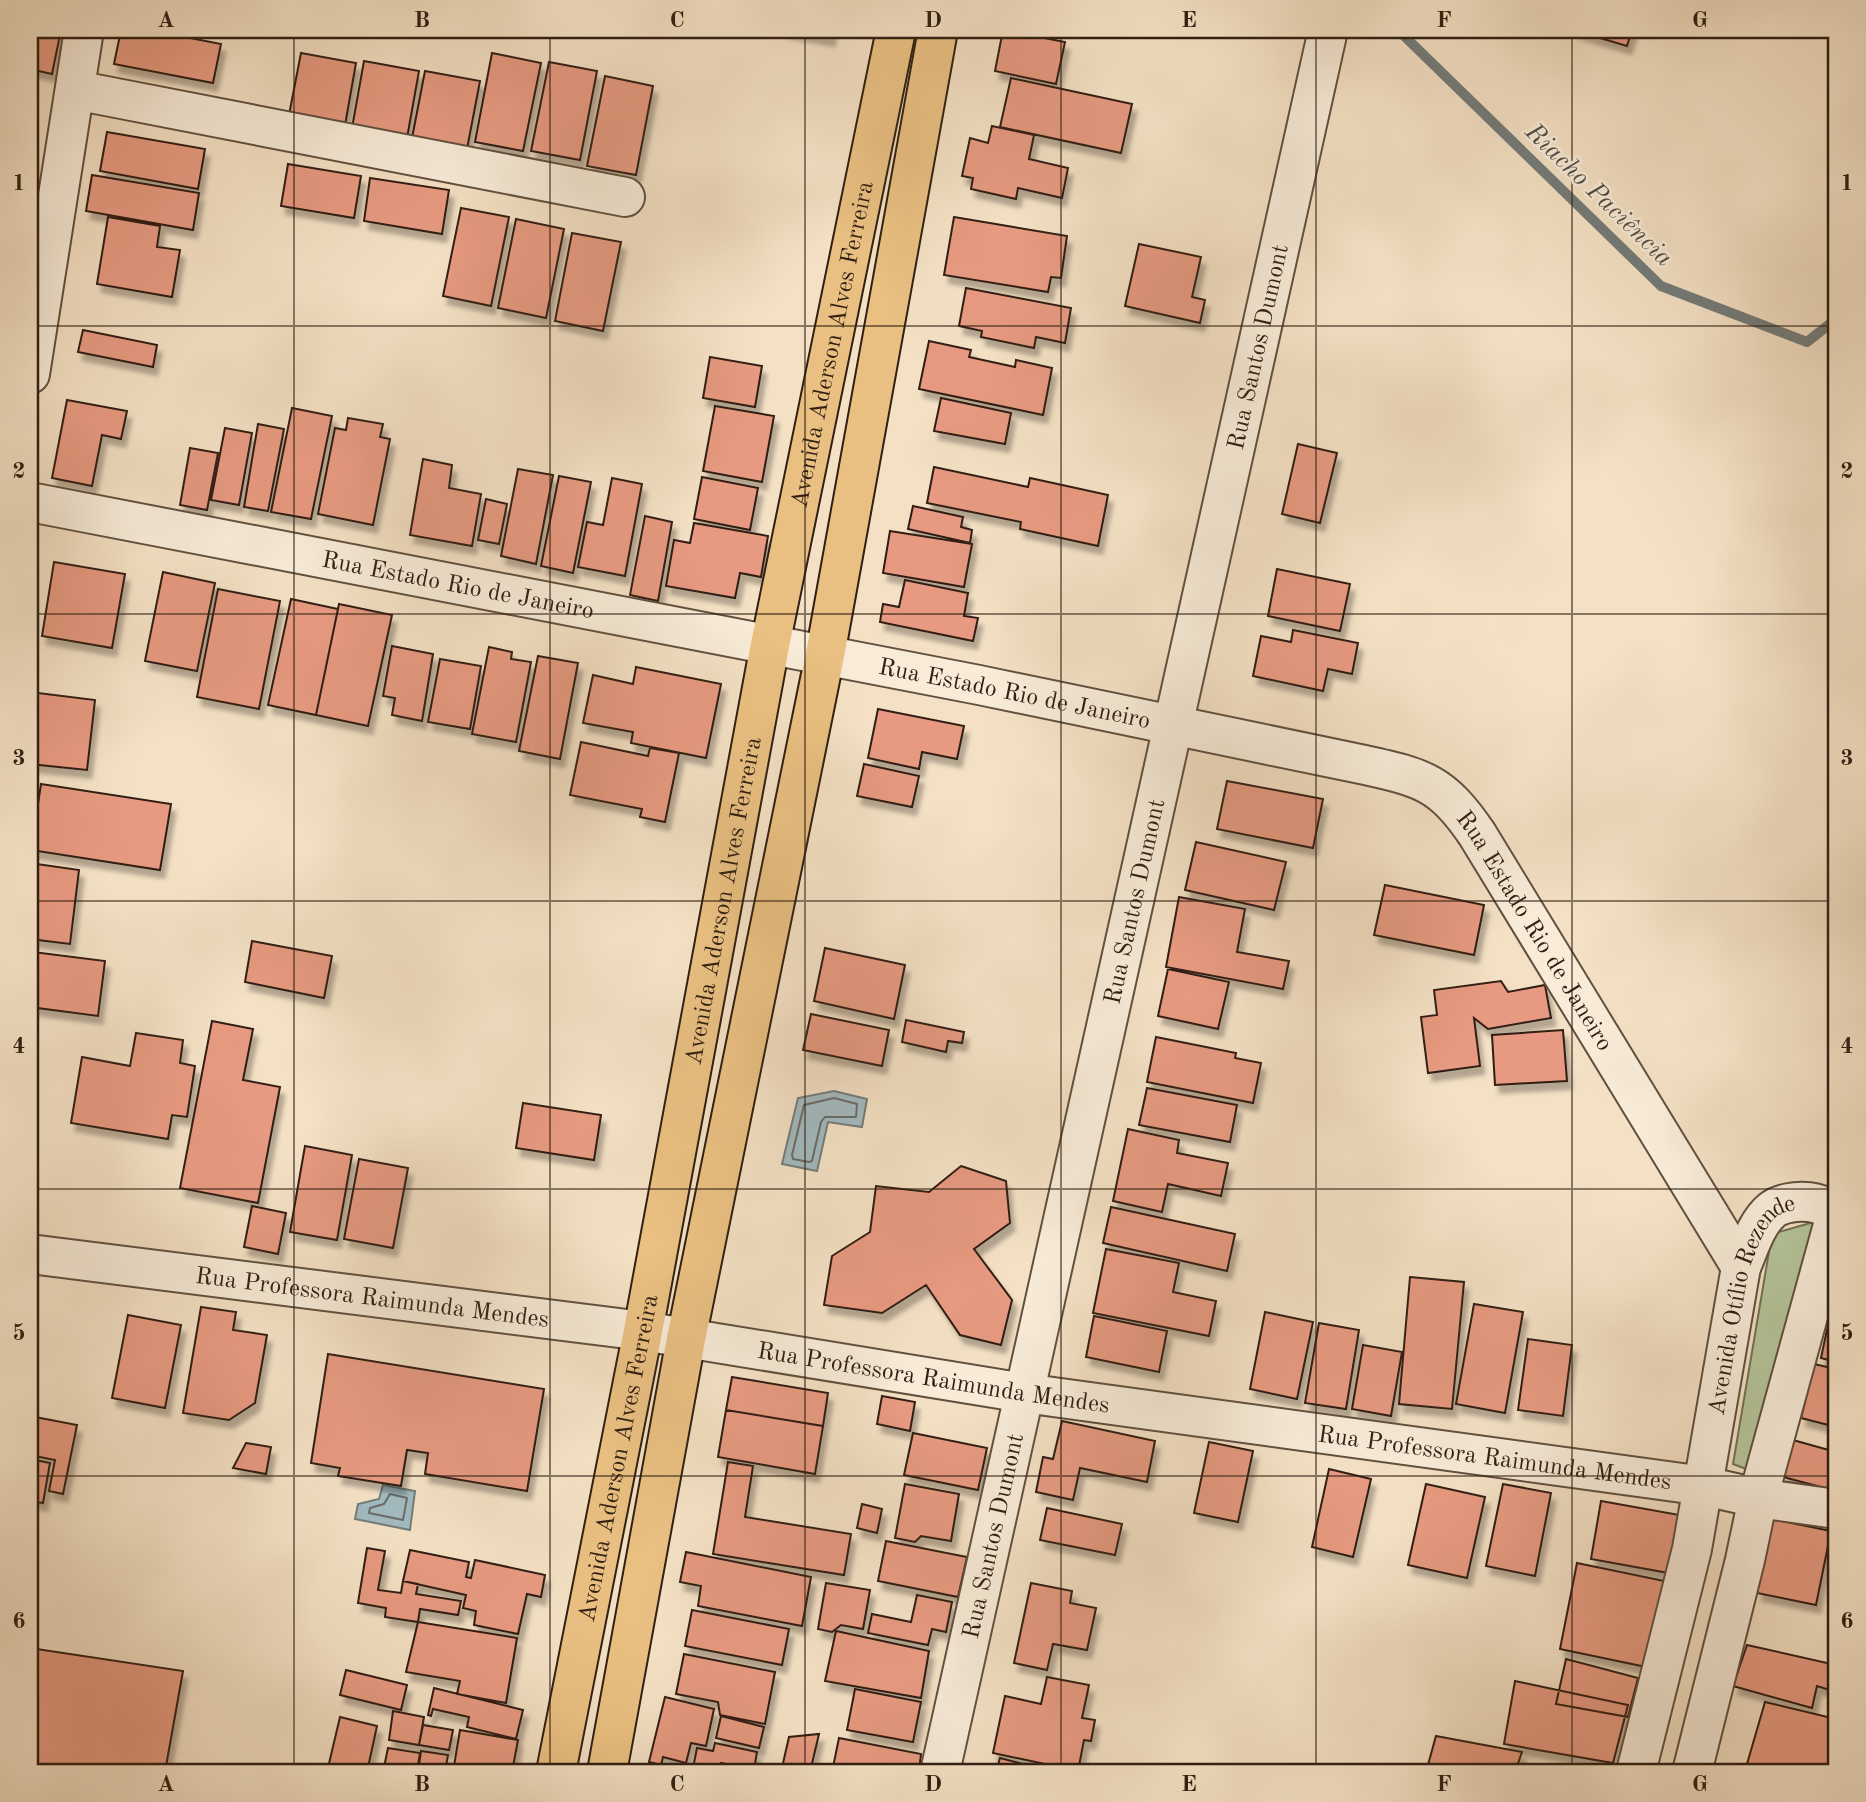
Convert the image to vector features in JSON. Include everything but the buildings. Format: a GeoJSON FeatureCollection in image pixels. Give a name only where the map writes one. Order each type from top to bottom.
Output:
{"type":"FeatureCollection","features":[{"type":"Feature","properties":{"kind":"main road","name":"Avenida Aderson Alves Ferreira"},"geometry":{"type":"LineString","coordinates":[[556,1772],[643,1331],[769,645],[896,30]]}},
{"type":"Feature","properties":{"kind":"main road","name":"Avenida Aderson Alves Ferreira"},"geometry":{"type":"LineString","coordinates":[[607,1772],[686,1339],[825,655],[938,30]]}},
{"type":"Feature","properties":{"kind":"street"},"geometry":{"type":"LineString","coordinates":[[30,374],[84,30]]}},
{"type":"Feature","properties":{"kind":"street","name":"Rua Santos Dumont"},"geometry":{"type":"LineString","coordinates":[[940,1772],[1328,30]]}},
{"type":"Feature","properties":{"kind":"street"},"geometry":{"type":"LineString","coordinates":[[75,90],[625,197]]}},
{"type":"Feature","properties":{"kind":"street","name":"Rua Estado Rio de Janeiro"},"geometry":{"type":"LineString","coordinates":[[30,502],[825,655],[1174,726],[1393,771],[1439,789],[1458,807],[1533,924],[1741,1267]]}},
{"type":"Feature","properties":{"kind":"street","name":"Avenida Otílio Rezende"},"geometry":{"type":"LineString","coordinates":[[1636,1772],[1692,1549],[1741,1267],[1760,1224],[1770,1212],[1779,1206],[1809,1202],[1821,1204],[1829,1209],[1833,1224],[1758,1498],[1692,1772]]}},
{"type":"Feature","properties":{"kind":"street","name":"Rua Professora Raimunda Mendes"},"geometry":{"type":"LineString","coordinates":[[30,1254],[643,1331],[1024,1393],[1704,1486],[1758,1498],[1836,1509]]}},
{"type":"Feature","properties":{"kind":"green space"},"geometry":{"type":"Polygon","coordinates":[[[1814,1222],[1754,1472],[1733,1464],[1772,1234],[1814,1222]]]}},
{"type":"Feature","properties":{"kind":"water"},"geometry":{"type":"Polygon","coordinates":[[[834,1091],[867,1099],[862,1127],[828,1122],[817,1171],[782,1164],[798,1098],[834,1091]]]}},
{"type":"Feature","properties":{"kind":"water"},"geometry":{"type":"Polygon","coordinates":[[[383,1485],[415,1491],[410,1530],[355,1519],[358,1504],[379,1499],[383,1485]]]}},
{"type":"Feature","properties":{"kind":"waterway","name":"Riacho Paciência"},"geometry":{"type":"LineString","coordinates":[[1398,30],[1661,286],[1807,342],[1836,319]]}}]}
